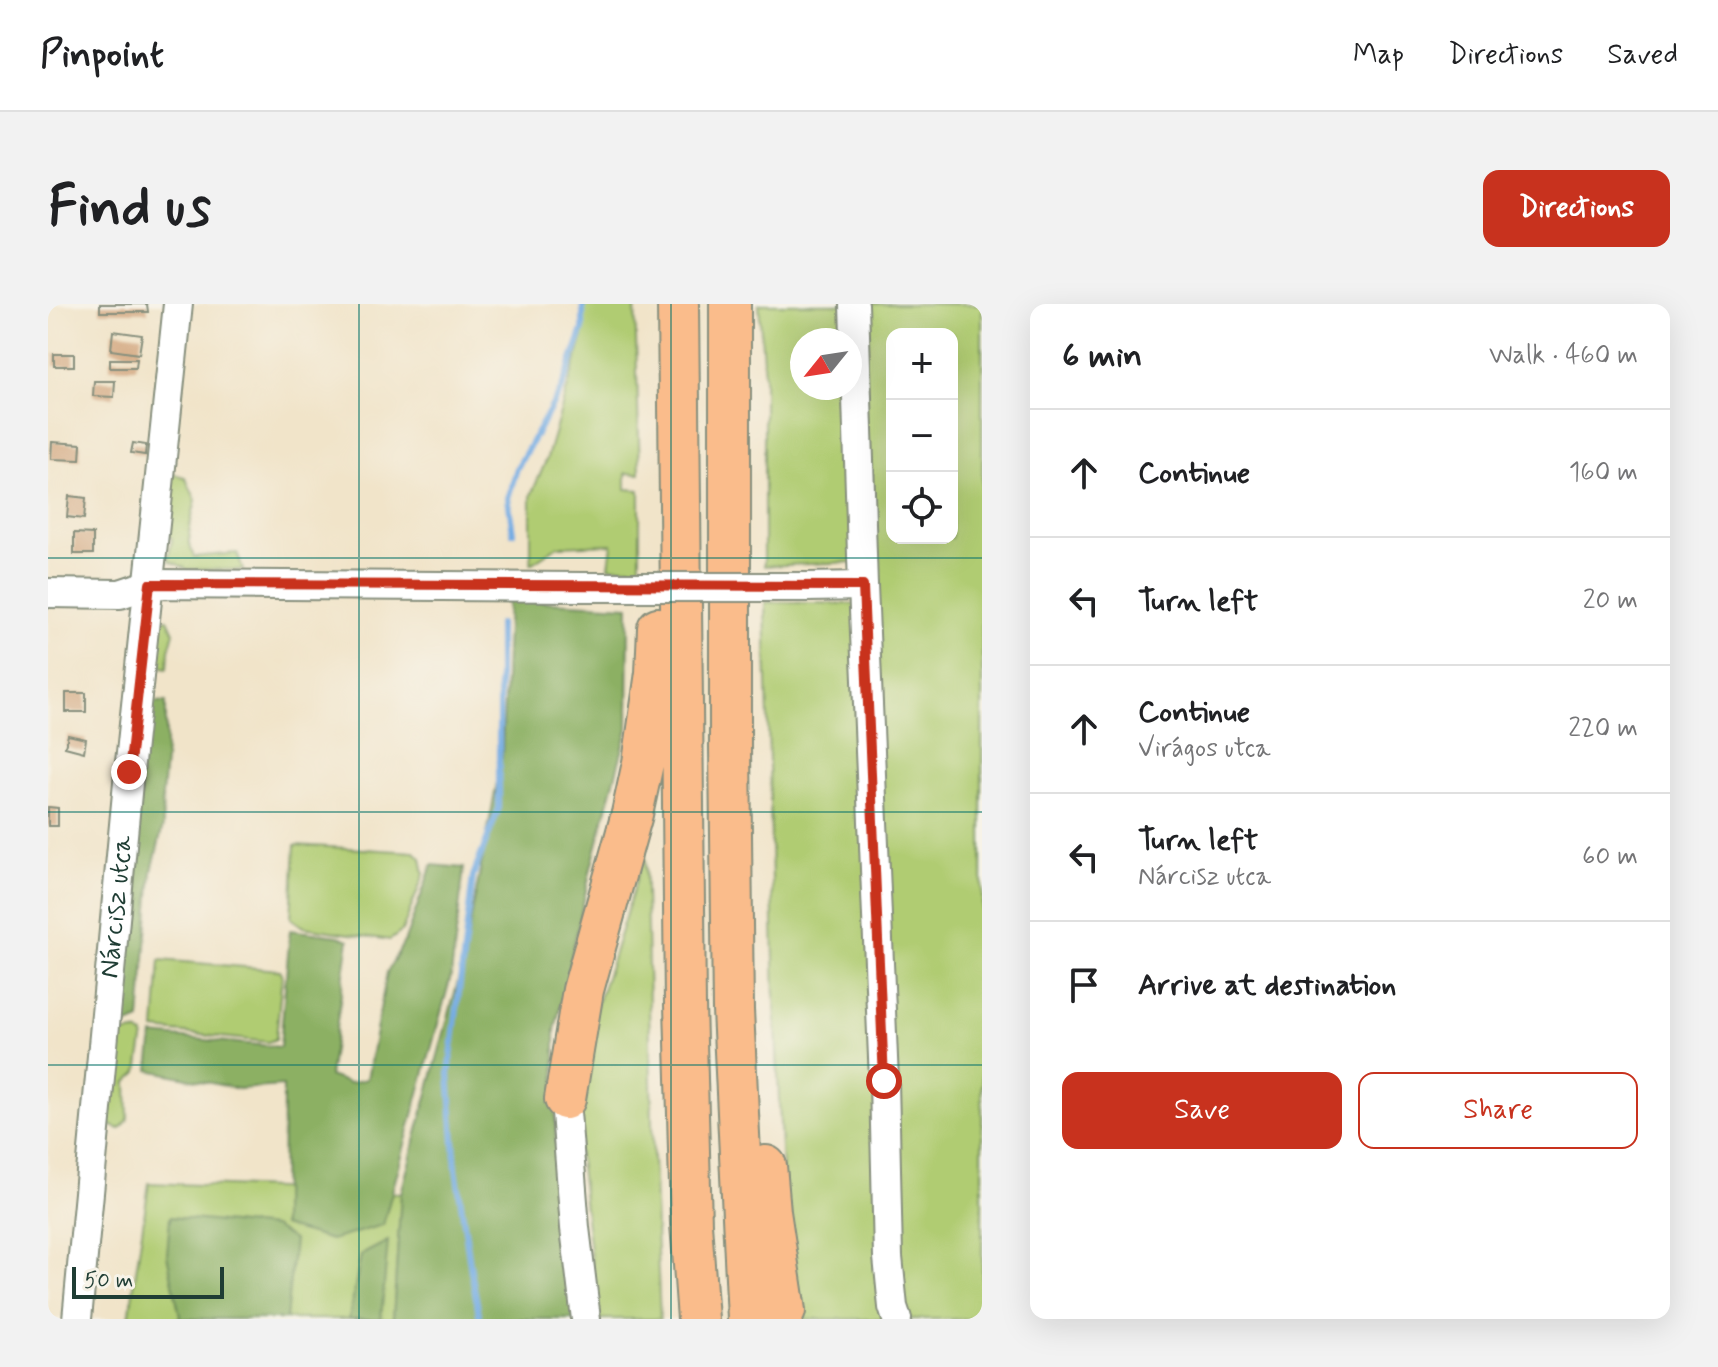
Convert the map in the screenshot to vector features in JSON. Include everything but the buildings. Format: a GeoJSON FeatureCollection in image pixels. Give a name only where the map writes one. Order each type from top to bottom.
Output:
{"type":"FeatureCollection","features":[{"type":"Feature","properties":{"kind":"highway"},"geometry":{"type":"LineString","coordinates":[[678,304],[685,1005],[691,1224],[698,1319]]}},
{"type":"Feature","properties":{"kind":"highway"},"geometry":{"type":"LineString","coordinates":[[730,304],[733,1010],[777,1317]]}},
{"type":"Feature","properties":{"kind":"highway"},"geometry":{"type":"LineString","coordinates":[[565,1099],[583,990],[643,763],[656,673],[658,629],[682,552]]}},
{"type":"Feature","properties":{"kind":"street","name":"Nárcisz utca"},"geometry":{"type":"LineString","coordinates":[[77,1319],[129,772],[178,304]]}},
{"type":"Feature","properties":{"kind":"street"},"geometry":{"type":"LineString","coordinates":[[854,304],[888,1257],[897,1319]]}},
{"type":"Feature","properties":{"kind":"street"},"geometry":{"type":"LineString","coordinates":[[48,593],[120,594],[150,584],[863,586]]}},
{"type":"Feature","properties":{"kind":"street"},"geometry":{"type":"LineString","coordinates":[[565,1099],[586,1319]]}},
{"type":"Feature","properties":{"kind":"green space"},"geometry":{"type":"Polygon","coordinates":[[[585,304],[635,304],[640,474],[626,473],[626,489],[640,490],[640,567],[609,567],[612,544],[558,546],[531,564],[531,495],[546,461],[584,332],[585,304]]]}},
{"type":"Feature","properties":{"kind":"green space"},"geometry":{"type":"Polygon","coordinates":[[[759,304],[982,304],[982,1319],[803,1319],[784,1222],[765,602],[857,604],[854,562],[764,566],[764,377],[759,304]]]}},
{"type":"Feature","properties":{"kind":"green space"},"geometry":{"type":"Polygon","coordinates":[[[169,473],[185,477],[196,500],[189,536],[194,557],[237,553],[243,570],[187,569],[168,560],[172,539],[165,529],[169,473]]]}},
{"type":"Feature","properties":{"kind":"green space"},"geometry":{"type":"Polygon","coordinates":[[[508,600],[629,606],[628,729],[591,868],[555,1030],[556,1184],[575,1319],[393,1319],[401,1193],[462,966],[502,756],[508,600]]]}},
{"type":"Feature","properties":{"kind":"green space"},"geometry":{"type":"Polygon","coordinates":[[[168,619],[174,632],[168,668],[163,667],[150,649],[153,620],[168,619]]]}},
{"type":"Feature","properties":{"kind":"green space"},"geometry":{"type":"Polygon","coordinates":[[[145,701],[166,702],[163,826],[152,871],[140,1020],[126,1026],[114,1020],[145,701]]]}},
{"type":"Feature","properties":{"kind":"green space"},"geometry":{"type":"Polygon","coordinates":[[[295,845],[415,852],[421,858],[424,874],[402,931],[390,940],[303,927],[291,918],[295,845]]]}},
{"type":"Feature","properties":{"kind":"green space"},"geometry":{"type":"Polygon","coordinates":[[[645,852],[660,1319],[598,1319],[578,1150],[580,1053],[645,852]]]}},
{"type":"Feature","properties":{"kind":"green space"},"geometry":{"type":"Polygon","coordinates":[[[432,865],[464,868],[451,976],[383,1225],[331,1240],[282,1226],[283,1086],[239,1089],[149,1070],[153,1035],[280,1047],[290,930],[338,936],[349,940],[329,1076],[349,1083],[367,1079],[387,972],[405,940],[432,865]]]}},
{"type":"Feature","properties":{"kind":"green space"},"geometry":{"type":"Polygon","coordinates":[[[160,960],[280,970],[276,1039],[268,1042],[155,1030],[160,960]]]}},
{"type":"Feature","properties":{"kind":"green space"},"geometry":{"type":"Polygon","coordinates":[[[136,1032],[144,1035],[138,1072],[127,1082],[128,1120],[120,1129],[107,1124],[113,1045],[121,1034],[136,1032]]]}},
{"type":"Feature","properties":{"kind":"green space"},"geometry":{"type":"Polygon","coordinates":[[[149,1183],[401,1193],[393,1319],[129,1319],[149,1183]]]}},
{"type":"Feature","properties":{"kind":"green space"},"geometry":{"type":"Polygon","coordinates":[[[170,1217],[273,1227],[294,1240],[286,1319],[178,1319],[180,1316],[167,1255],[170,1217]]]}},
{"type":"Feature","properties":{"kind":"green space"},"geometry":{"type":"Polygon","coordinates":[[[388,1241],[381,1319],[349,1319],[361,1255],[388,1241]]]}},
{"type":"Feature","properties":{"kind":"waterway"},"geometry":{"type":"LineString","coordinates":[[513,533],[508,498],[517,468],[562,388],[583,329],[583,304]]}},
{"type":"Feature","properties":{"kind":"waterway"},"geometry":{"type":"LineString","coordinates":[[480,1319],[456,1169],[449,1074],[473,876],[499,808],[499,624]]}},
{"type":"Feature","properties":{"kind":"route"},"geometry":{"type":"LineString","coordinates":[[129,772],[150,584],[863,586],[884,1081]]}}]}
